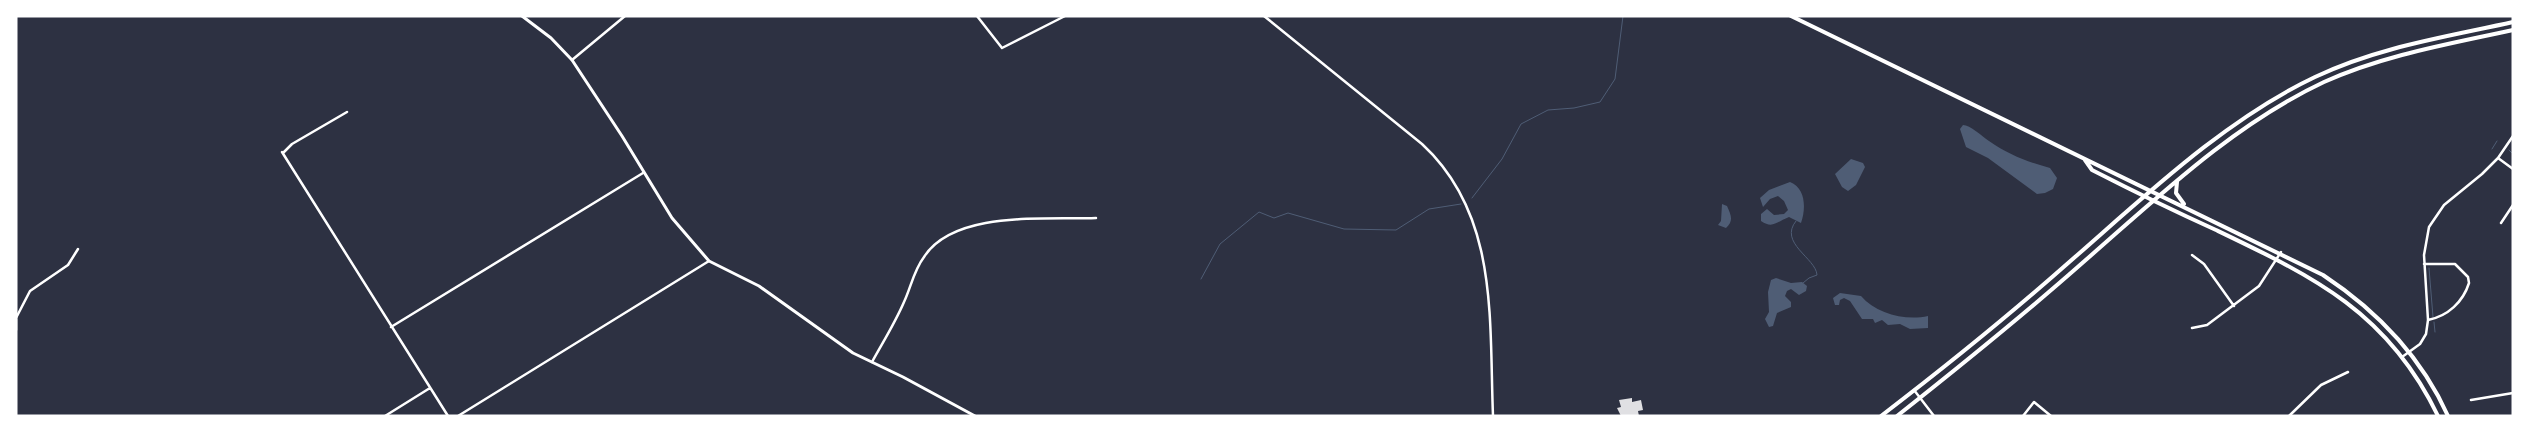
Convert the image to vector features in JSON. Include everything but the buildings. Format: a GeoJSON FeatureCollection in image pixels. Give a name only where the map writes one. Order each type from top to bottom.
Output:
{"type":"FeatureCollection","features":[{"type":"Feature","properties":{"kind":"main road"},"geometry":{"type":"LineString","coordinates":[[1791,16],[2323,274],[2352,295],[2383,322],[2409,352],[2431,384],[2448,416]]}},
{"type":"Feature","properties":{"kind":"main road"},"geometry":{"type":"LineString","coordinates":[[1882,416],[1989,331],[2151,190],[2261,107],[2315,77],[2354,61],[2406,44],[2513,22]]}},
{"type":"Feature","properties":{"kind":"main road"},"geometry":{"type":"LineString","coordinates":[[1897,416],[2016,321],[2179,179],[2271,111],[2325,82],[2398,55],[2513,30]]}},
{"type":"Feature","properties":{"kind":"main road"},"geometry":{"type":"LineString","coordinates":[[2085,160],[2092,170],[2277,260],[2326,287],[2354,307],[2377,328],[2402,357],[2424,390],[2438,416]]}},
{"type":"Feature","properties":{"kind":"main road"},"geometry":{"type":"LineString","coordinates":[[2179,179],[2176,193],[2190,208]]}},
{"type":"Feature","properties":{"kind":"street"},"geometry":{"type":"LineString","coordinates":[[522,16],[551,38],[572,60],[679,228],[708,261],[759,286],[846,348],[903,376],[975,416]]}},
{"type":"Feature","properties":{"kind":"street"},"geometry":{"type":"LineString","coordinates":[[618,16],[620,20]]}},
{"type":"Feature","properties":{"kind":"street"},"geometry":{"type":"LineString","coordinates":[[572,60],[624,16]]}},
{"type":"Feature","properties":{"kind":"street"},"geometry":{"type":"LineString","coordinates":[[977,16],[1002,48],[1065,16]]}},
{"type":"Feature","properties":{"kind":"street"},"geometry":{"type":"LineString","coordinates":[[1264,16],[1422,144],[1444,166],[1463,195],[1476,228],[1484,263],[1493,416]]}},
{"type":"Feature","properties":{"kind":"street"},"geometry":{"type":"LineString","coordinates":[[347,112],[292,144],[283,152],[448,416]]}},
{"type":"Feature","properties":{"kind":"street"},"geometry":{"type":"LineString","coordinates":[[2402,357],[2420,344],[2426,334],[2428,320],[2424,264],[2428,229],[2437,213],[2498,158],[2513,136]]}},
{"type":"Feature","properties":{"kind":"street"},"geometry":{"type":"LineString","coordinates":[[2498,158],[2513,168]]}},
{"type":"Feature","properties":{"kind":"street"},"geometry":{"type":"LineString","coordinates":[[391,327],[644,173]]}},
{"type":"Feature","properties":{"kind":"street"},"geometry":{"type":"LineString","coordinates":[[2502,223],[2513,205]]}},
{"type":"Feature","properties":{"kind":"street"},"geometry":{"type":"LineString","coordinates":[[872,362],[900,310],[922,258],[938,241],[973,225],[1000,221],[1096,218]]}},
{"type":"Feature","properties":{"kind":"street"},"geometry":{"type":"LineString","coordinates":[[16,330],[16,318],[30,291],[68,265],[78,249]]}},
{"type":"Feature","properties":{"kind":"street"},"geometry":{"type":"LineString","coordinates":[[2192,328],[2207,325],[2259,286],[2281,252]]}},
{"type":"Feature","properties":{"kind":"street"},"geometry":{"type":"LineString","coordinates":[[2192,255],[2204,264],[2234,306]]}},
{"type":"Feature","properties":{"kind":"street"},"geometry":{"type":"LineString","coordinates":[[458,416],[708,261]]}},
{"type":"Feature","properties":{"kind":"street"},"geometry":{"type":"LineString","coordinates":[[2424,264],[2455,264],[2468,277],[2469,283],[2453,308],[2441,318],[2428,320]]}},
{"type":"Feature","properties":{"kind":"street"},"geometry":{"type":"LineString","coordinates":[[2289,416],[2321,385],[2348,372]]}},
{"type":"Feature","properties":{"kind":"street"},"geometry":{"type":"LineString","coordinates":[[385,416],[430,388]]}},
{"type":"Feature","properties":{"kind":"street"},"geometry":{"type":"LineString","coordinates":[[1914,390],[1934,416]]}},
{"type":"Feature","properties":{"kind":"street"},"geometry":{"type":"LineString","coordinates":[[2471,400],[2513,393]]}},
{"type":"Feature","properties":{"kind":"street"},"geometry":{"type":"LineString","coordinates":[[2023,416],[2034,402],[2051,416]]}},
{"type":"Feature","properties":{"kind":"water"},"geometry":{"type":"Polygon","coordinates":[[[1963,125],[1966,125],[2011,154],[2026,161],[2050,168],[2057,178],[2053,189],[2037,194],[1988,158],[1966,147],[1960,129],[1963,125]]]}},
{"type":"Feature","properties":{"kind":"water"},"geometry":{"type":"Polygon","coordinates":[[[1851,159],[1863,163],[1865,167],[1856,185],[1848,191],[1842,187],[1835,174],[1851,159]]]}},
{"type":"Feature","properties":{"kind":"water"},"geometry":{"type":"Polygon","coordinates":[[[1790,182],[1802,194],[1804,212],[1801,223],[1789,217],[1772,225],[1761,221],[1761,214],[1767,209],[1774,215],[1784,214],[1788,210],[1784,201],[1778,196],[1770,199],[1763,207],[1760,198],[1769,190],[1790,182]]]}},
{"type":"Feature","properties":{"kind":"water"},"geometry":{"type":"Polygon","coordinates":[[[1722,204],[1727,206],[1731,218],[1726,228],[1718,225],[1721,221],[1722,204]]]}},
{"type":"Feature","properties":{"kind":"water"},"geometry":{"type":"Polygon","coordinates":[[[1776,278],[1791,283],[1802,282],[1807,286],[1806,291],[1799,295],[1791,289],[1787,291],[1785,296],[1791,302],[1791,307],[1777,313],[1773,326],[1769,327],[1765,319],[1769,312],[1768,292],[1771,280],[1776,278]]]}},
{"type":"Feature","properties":{"kind":"water"},"geometry":{"type":"Polygon","coordinates":[[[1840,293],[1861,296],[1883,312],[1892,315],[1910,318],[1928,316],[1928,328],[1910,329],[1900,324],[1888,325],[1882,320],[1875,323],[1873,319],[1862,319],[1850,301],[1844,298],[1840,300],[1839,305],[1835,305],[1833,298],[1840,293]]]}},
{"type":"Feature","properties":{"kind":"waterway"},"geometry":{"type":"LineString","coordinates":[[1472,198],[1502,159],[1521,124],[1548,110],[1574,108],[1600,102],[1615,79],[1623,16]]}},
{"type":"Feature","properties":{"kind":"waterway"},"geometry":{"type":"LineString","coordinates":[[2492,149],[2497,141]]}},
{"type":"Feature","properties":{"kind":"waterway"},"geometry":{"type":"LineString","coordinates":[[2509,150],[2513,154]]}},
{"type":"Feature","properties":{"kind":"waterway"},"geometry":{"type":"LineString","coordinates":[[1201,279],[1220,244],[1259,212],[1274,218],[1288,213],[1344,229],[1396,230],[1429,209],[1461,204]]}},
{"type":"Feature","properties":{"kind":"waterway"},"geometry":{"type":"LineString","coordinates":[[1796,221],[1792,229],[1794,243],[1811,262],[1817,275],[1803,283]]}},
{"type":"Feature","properties":{"kind":"waterway"},"geometry":{"type":"LineString","coordinates":[[2429,268],[2433,317]]}},
{"type":"Feature","properties":{"kind":"waterway"},"geometry":{"type":"LineString","coordinates":[[2434,322],[2435,332]]}}]}
